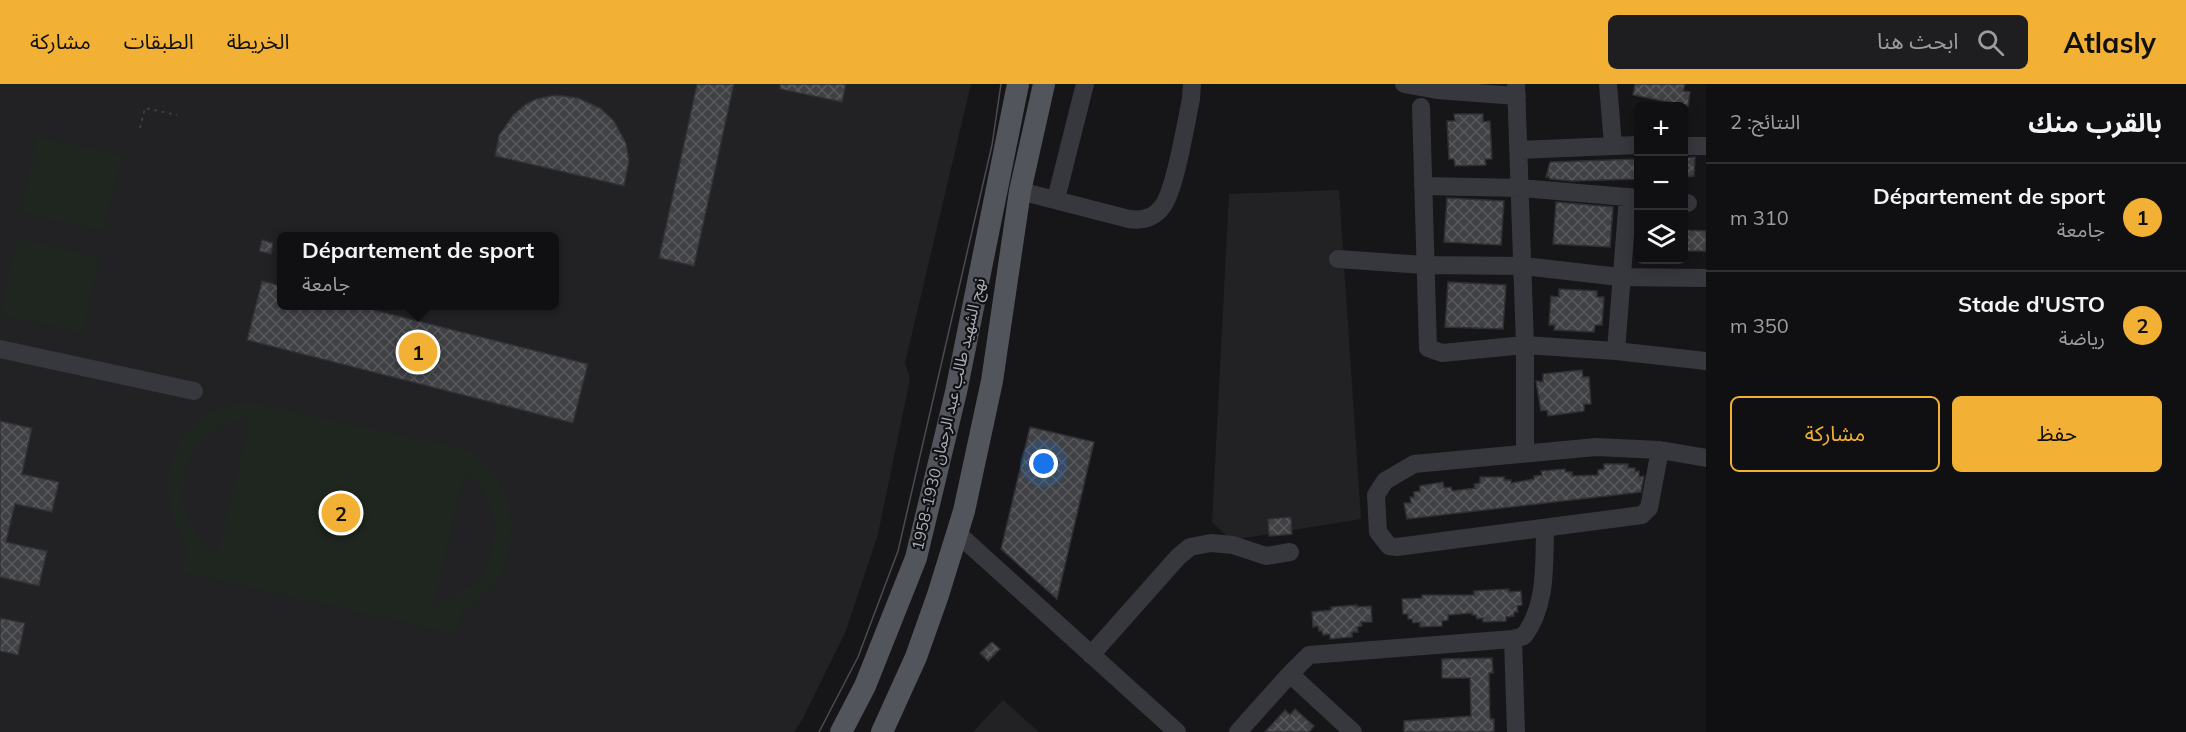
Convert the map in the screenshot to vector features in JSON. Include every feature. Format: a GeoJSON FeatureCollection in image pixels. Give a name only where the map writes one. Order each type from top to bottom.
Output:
{"type":"FeatureCollection","features":[{"type":"Feature","properties":{"kind":"main road","name":"نهج الشهيد طالب عبد الرحمان 1930-1958"},"geometry":{"type":"LineString","coordinates":[[841,732],[866,686],[916,558],[956,392],[1018,84]]}},
{"type":"Feature","properties":{"kind":"main road","name":"نهج الشهيد طالب عبد الرحمان 1930-1958"},"geometry":{"type":"LineString","coordinates":[[882,732],[916,657],[939,596],[957,533],[992,381],[1020,191],[1044,84]]}},
{"type":"Feature","properties":{"kind":"street"},"geometry":{"type":"LineString","coordinates":[[1056,199],[1085,84]]}},
{"type":"Feature","properties":{"kind":"street"},"geometry":{"type":"LineString","coordinates":[[1020,191],[1129,219],[1138,220],[1155,215],[1166,201],[1189,109],[1192,84]]}},
{"type":"Feature","properties":{"kind":"street"},"geometry":{"type":"LineString","coordinates":[[1404,84],[1437,90],[1516,90],[1525,345],[1525,453]]}},
{"type":"Feature","properties":{"kind":"street"},"geometry":{"type":"LineString","coordinates":[[1608,84],[1613,145]]}},
{"type":"Feature","properties":{"kind":"street"},"geometry":{"type":"LineString","coordinates":[[1421,107],[1428,348],[1442,353],[1525,345],[1616,351],[1706,361]]}},
{"type":"Feature","properties":{"kind":"street"},"geometry":{"type":"LineString","coordinates":[[1519,150],[1634,145]]}},
{"type":"Feature","properties":{"kind":"street"},"geometry":{"type":"LineString","coordinates":[[1688,146],[1706,146]]}},
{"type":"Feature","properties":{"kind":"street"},"geometry":{"type":"LineString","coordinates":[[1423,186],[1521,188],[1633,198],[1620,277],[1616,351]]}},
{"type":"Feature","properties":{"kind":"street"},"geometry":{"type":"LineString","coordinates":[[1338,259],[1424,265],[1523,266],[1620,277],[1706,278]]}},
{"type":"Feature","properties":{"kind":"street"},"geometry":{"type":"LineString","coordinates":[[0,349],[194,391]]}},
{"type":"Feature","properties":{"kind":"street"},"geometry":{"type":"LineString","coordinates":[[1660,450],[1649,508],[1642,515],[1397,547],[1389,546],[1378,532],[1376,495],[1385,480],[1414,464],[1596,447],[1660,450],[1706,458]]}},
{"type":"Feature","properties":{"kind":"street"},"geometry":{"type":"LineString","coordinates":[[1238,732],[1309,655],[1513,639],[1524,636],[1535,616],[1543,589],[1545,529]]}},
{"type":"Feature","properties":{"kind":"street"},"geometry":{"type":"LineString","coordinates":[[957,533],[1177,732]]}},
{"type":"Feature","properties":{"kind":"street"},"geometry":{"type":"LineString","coordinates":[[1091,655],[1178,557],[1190,547],[1211,543],[1233,545],[1266,556],[1290,552]]}},
{"type":"Feature","properties":{"kind":"street"},"geometry":{"type":"LineString","coordinates":[[1513,639],[1516,732]]}},
{"type":"Feature","properties":{"kind":"street"},"geometry":{"type":"LineString","coordinates":[[1290,674],[1353,732]]}},
{"type":"Feature","properties":{"kind":"path"},"geometry":{"type":"LineString","coordinates":[[140,128],[145,108],[177,116]]}},
{"type":"Feature","properties":{"kind":"shaded area"},"geometry":{"type":"Polygon","coordinates":[[[0,84],[971,84],[905,363],[910,379],[878,534],[845,633],[794,732],[0,732],[0,84]]]}},
{"type":"Feature","properties":{"kind":"shaded area"},"geometry":{"type":"Polygon","coordinates":[[[37,137],[121,155],[104,231],[20,212],[37,137]]]}},
{"type":"Feature","properties":{"kind":"shaded area"},"geometry":{"type":"Polygon","coordinates":[[[1339,190],[1361,519],[1231,540],[1212,522],[1229,194],[1339,190]]]}},
{"type":"Feature","properties":{"kind":"shaded area"},"geometry":{"type":"Polygon","coordinates":[[[17,238],[100,257],[83,333],[0,315],[17,238]]]}},
{"type":"Feature","properties":{"kind":"shaded area"},"geometry":{"type":"Polygon","coordinates":[[[249,402],[469,450],[490,469],[505,491],[508,502],[511,520],[510,549],[501,574],[494,584],[462,613],[456,634],[181,572],[186,549],[173,517],[168,492],[175,451],[190,428],[201,418],[217,409],[249,402]],[[245,418],[224,425],[206,437],[193,454],[185,475],[182,494],[186,514],[199,537],[217,556],[250,420],[245,418]],[[465,473],[433,607],[475,582],[485,570],[490,555],[494,525],[490,505],[481,488],[465,473]]]}},
{"type":"Feature","properties":{"kind":"shaded area"},"geometry":{"type":"Polygon","coordinates":[[[1003,700],[1039,732],[973,732],[1003,700]]]}},
{"type":"Feature","properties":{"kind":"building"},"geometry":{"type":"Polygon","coordinates":[[[697,84],[734,84],[694,266],[659,258],[697,84]]]}},
{"type":"Feature","properties":{"kind":"building"},"geometry":{"type":"Polygon","coordinates":[[[780,84],[846,84],[842,102],[780,89],[780,84]]]}},
{"type":"Feature","properties":{"kind":"building"},"geometry":{"type":"Polygon","coordinates":[[[1635,84],[1685,84],[1683,91],[1690,92],[1688,106],[1688,102],[1668,102],[1633,95],[1635,84]]]}},
{"type":"Feature","properties":{"kind":"building"},"geometry":{"type":"Polygon","coordinates":[[[556,95],[578,98],[600,108],[614,121],[626,143],[629,161],[624,186],[495,156],[499,135],[513,115],[536,99],[556,95]]]}},
{"type":"Feature","properties":{"kind":"building"},"geometry":{"type":"Polygon","coordinates":[[[1454,114],[1483,114],[1483,122],[1490,121],[1492,159],[1485,159],[1486,165],[1455,166],[1454,159],[1449,159],[1447,121],[1455,121],[1454,114]]]}},
{"type":"Feature","properties":{"kind":"building"},"geometry":{"type":"Polygon","coordinates":[[[1695,157],[1694,176],[1688,177],[1688,158],[1695,157]]]}},
{"type":"Feature","properties":{"kind":"building"},"geometry":{"type":"Polygon","coordinates":[[[1634,159],[1634,179],[1572,181],[1550,179],[1546,177],[1550,162],[1634,159]]]}},
{"type":"Feature","properties":{"kind":"building"},"geometry":{"type":"Polygon","coordinates":[[[1447,198],[1504,201],[1501,245],[1444,242],[1447,198]]]}},
{"type":"Feature","properties":{"kind":"building"},"geometry":{"type":"Polygon","coordinates":[[[1556,202],[1613,207],[1610,247],[1553,244],[1556,202]]]}},
{"type":"Feature","properties":{"kind":"building"},"geometry":{"type":"Polygon","coordinates":[[[1688,230],[1706,231],[1706,251],[1688,251],[1688,230]]]}},
{"type":"Feature","properties":{"kind":"building"},"geometry":{"type":"Polygon","coordinates":[[[262,240],[273,243],[271,254],[259,251],[262,240]]]}},
{"type":"Feature","properties":{"kind":"building"},"geometry":{"type":"Polygon","coordinates":[[[262,281],[277,285],[277,310],[375,310],[588,364],[573,423],[247,340],[262,281]]]}},
{"type":"Feature","properties":{"kind":"building"},"geometry":{"type":"Polygon","coordinates":[[[1448,282],[1506,285],[1503,329],[1445,327],[1448,282]]]}},
{"type":"Feature","properties":{"kind":"building"},"geometry":{"type":"Polygon","coordinates":[[[1559,289],[1597,291],[1597,297],[1604,297],[1602,325],[1595,325],[1594,332],[1554,330],[1555,325],[1549,325],[1551,296],[1559,297],[1559,289]]]}},
{"type":"Feature","properties":{"kind":"building"},"geometry":{"type":"Polygon","coordinates":[[[1582,370],[1583,377],[1589,377],[1591,404],[1584,404],[1584,411],[1548,416],[1547,410],[1541,411],[1536,381],[1543,382],[1543,374],[1582,370]]]}},
{"type":"Feature","properties":{"kind":"building"},"geometry":{"type":"Polygon","coordinates":[[[0,421],[32,428],[22,474],[59,482],[52,512],[15,504],[6,542],[47,551],[39,586],[0,577],[0,421]]]}},
{"type":"Feature","properties":{"kind":"building"},"geometry":{"type":"Polygon","coordinates":[[[1030,427],[1094,442],[1057,599],[1001,549],[1030,427]]]}},
{"type":"Feature","properties":{"kind":"building"},"geometry":{"type":"Polygon","coordinates":[[[1604,464],[1628,464],[1628,468],[1635,468],[1635,472],[1639,471],[1639,477],[1644,476],[1641,492],[1407,519],[1404,503],[1411,503],[1410,497],[1414,497],[1414,492],[1420,491],[1420,486],[1443,482],[1444,488],[1451,487],[1452,491],[1475,488],[1474,484],[1480,483],[1480,477],[1504,477],[1505,480],[1511,480],[1511,483],[1534,479],[1534,476],[1542,475],[1541,471],[1565,469],[1565,472],[1572,472],[1572,476],[1598,475],[1598,470],[1604,469],[1604,464]]]}},
{"type":"Feature","properties":{"kind":"building"},"geometry":{"type":"Polygon","coordinates":[[[1291,517],[1292,534],[1269,536],[1268,519],[1291,517]]]}},
{"type":"Feature","properties":{"kind":"building"},"geometry":{"type":"Polygon","coordinates":[[[1509,589],[1508,592],[1521,591],[1522,605],[1517,606],[1518,612],[1514,612],[1514,616],[1506,617],[1506,621],[1483,622],[1483,618],[1477,619],[1472,613],[1448,615],[1448,620],[1442,621],[1442,626],[1420,627],[1420,622],[1413,623],[1412,619],[1408,619],[1408,614],[1403,614],[1402,599],[1422,598],[1422,595],[1474,595],[1474,591],[1509,589]]]}},
{"type":"Feature","properties":{"kind":"building"},"geometry":{"type":"Polygon","coordinates":[[[1357,605],[1357,607],[1371,606],[1372,622],[1361,622],[1362,626],[1357,627],[1358,632],[1352,632],[1352,637],[1330,639],[1330,634],[1323,635],[1318,626],[1313,627],[1312,612],[1331,610],[1331,607],[1357,605]]]}},
{"type":"Feature","properties":{"kind":"building"},"geometry":{"type":"Polygon","coordinates":[[[0,618],[25,623],[18,655],[0,651],[0,618]]]}},
{"type":"Feature","properties":{"kind":"building"},"geometry":{"type":"Polygon","coordinates":[[[992,642],[1000,649],[988,661],[980,653],[992,642]]]}},
{"type":"Feature","properties":{"kind":"building"},"geometry":{"type":"Polygon","coordinates":[[[1492,658],[1493,673],[1489,673],[1490,719],[1494,719],[1494,732],[1404,732],[1404,721],[1471,716],[1470,678],[1442,678],[1442,659],[1492,658]]]}},
{"type":"Feature","properties":{"kind":"building"},"geometry":{"type":"Polygon","coordinates":[[[1295,709],[1314,726],[1309,732],[1265,732],[1285,710],[1290,715],[1295,709]]]}},
{"type":"Feature","properties":{"kind":"tram line"},"geometry":{"type":"LineString","coordinates":[[819,732],[858,657],[898,551],[992,145],[1001,84]]}},
{"type":"Feature","properties":{"kind":"place","name":"Département de sport"},"geometry":{"type":"Point","coordinates":[418,352]}},
{"type":"Feature","properties":{"kind":"place","name":"Stade d'USTO"},"geometry":{"type":"Point","coordinates":[341,513]}}]}
